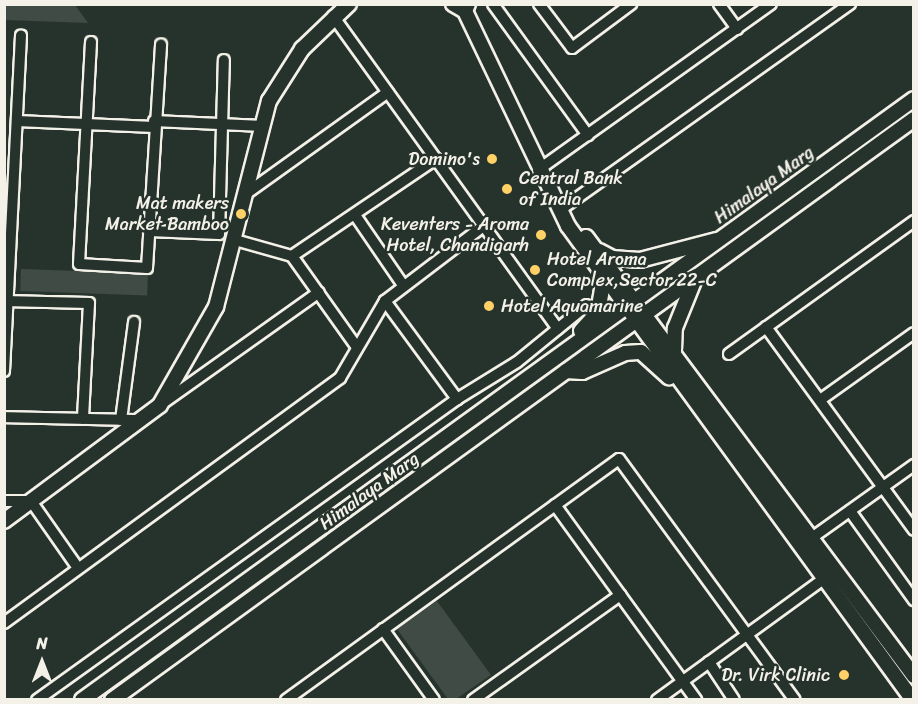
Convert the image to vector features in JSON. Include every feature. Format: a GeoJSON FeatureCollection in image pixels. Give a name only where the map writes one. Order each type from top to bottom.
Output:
{"type":"FeatureCollection","features":[{"type":"Feature","properties":{"kind":"main road"},"geometry":{"type":"LineString","coordinates":[[4,521],[160,405],[216,307],[248,193],[269,101],[302,49],[333,16],[349,4]]}},
{"type":"Feature","properties":{"kind":"main road"},"geometry":{"type":"LineString","coordinates":[[462,7],[538,170],[560,210],[604,277],[631,303]]}},
{"type":"Feature","properties":{"kind":"main road","name":"Himalaya Marg"},"geometry":{"type":"LineString","coordinates":[[82,699],[914,99]]}},
{"type":"Feature","properties":{"kind":"main road","name":"Himalaya Marg"},"geometry":{"type":"LineString","coordinates":[[112,699],[914,119]]}},
{"type":"Feature","properties":{"kind":"main road"},"geometry":{"type":"LineString","coordinates":[[560,210],[593,246],[641,316],[674,351],[913,699]]}},
{"type":"Feature","properties":{"kind":"main road"},"geometry":{"type":"LineString","coordinates":[[593,246],[612,258],[640,260],[722,238]]}},
{"type":"Feature","properties":{"kind":"main road"},"geometry":{"type":"LineString","coordinates":[[674,351],[675,328],[696,276]]}},
{"type":"Feature","properties":{"kind":"main road"},"geometry":{"type":"LineString","coordinates":[[566,350],[598,312],[604,277]]}},
{"type":"Feature","properties":{"kind":"main road"},"geometry":{"type":"LineString","coordinates":[[641,316],[681,383],[806,542]]}},
{"type":"Feature","properties":{"kind":"main road"},"geometry":{"type":"LineString","coordinates":[[566,370],[582,372],[625,352],[641,352],[681,383]]}},
{"type":"Feature","properties":{"kind":"main road"},"geometry":{"type":"LineString","coordinates":[[829,575],[914,676]]}},
{"type":"Feature","properties":{"kind":"street"},"geometry":{"type":"LineString","coordinates":[[493,4],[588,135]]}},
{"type":"Feature","properties":{"kind":"street"},"geometry":{"type":"LineString","coordinates":[[539,4],[572,48],[631,4]]}},
{"type":"Feature","properties":{"kind":"street"},"geometry":{"type":"LineString","coordinates":[[719,4],[737,28]]}},
{"type":"Feature","properties":{"kind":"street"},"geometry":{"type":"LineString","coordinates":[[538,170],[771,4]]}},
{"type":"Feature","properties":{"kind":"street"},"geometry":{"type":"LineString","coordinates":[[560,210],[850,4]]}},
{"type":"Feature","properties":{"kind":"street"},"geometry":{"type":"LineString","coordinates":[[333,16],[482,227],[558,329]]}},
{"type":"Feature","properties":{"kind":"street"},"geometry":{"type":"LineString","coordinates":[[4,371],[21,36]]}},
{"type":"Feature","properties":{"kind":"street"},"geometry":{"type":"LineString","coordinates":[[91,42],[79,264],[147,268],[154,124],[161,44]]}},
{"type":"Feature","properties":{"kind":"street"},"geometry":{"type":"LineString","coordinates":[[149,231],[219,234],[224,60]]}},
{"type":"Feature","properties":{"kind":"street"},"geometry":{"type":"LineString","coordinates":[[248,193],[388,92]]}},
{"type":"Feature","properties":{"kind":"street"},"geometry":{"type":"LineString","coordinates":[[17,121],[262,126]]}},
{"type":"Feature","properties":{"kind":"street"},"geometry":{"type":"LineString","coordinates":[[292,256],[436,159]]}},
{"type":"Feature","properties":{"kind":"street"},"geometry":{"type":"LineString","coordinates":[[355,215],[403,285]]}},
{"type":"Feature","properties":{"kind":"street"},"geometry":{"type":"LineString","coordinates":[[729,354],[914,221]]}},
{"type":"Feature","properties":{"kind":"street"},"geometry":{"type":"LineString","coordinates":[[4,622],[340,378],[356,346],[385,301],[403,285],[482,227]]}},
{"type":"Feature","properties":{"kind":"street"},"geometry":{"type":"LineString","coordinates":[[235,240],[292,256],[356,346]]}},
{"type":"Feature","properties":{"kind":"street"},"geometry":{"type":"LineString","coordinates":[[160,405],[319,292]]}},
{"type":"Feature","properties":{"kind":"street"},"geometry":{"type":"LineString","coordinates":[[6,301],[89,303],[83,419]]}},
{"type":"Feature","properties":{"kind":"street"},"geometry":{"type":"LineString","coordinates":[[385,301],[457,399]]}},
{"type":"Feature","properties":{"kind":"street"},"geometry":{"type":"LineString","coordinates":[[37,699],[457,399],[523,357],[587,305]]}},
{"type":"Feature","properties":{"kind":"street"},"geometry":{"type":"LineString","coordinates":[[121,420],[134,322]]}},
{"type":"Feature","properties":{"kind":"street"},"geometry":{"type":"LineString","coordinates":[[766,327],[914,530]]}},
{"type":"Feature","properties":{"kind":"street"},"geometry":{"type":"LineString","coordinates":[[820,400],[914,333]]}},
{"type":"Feature","properties":{"kind":"street"},"geometry":{"type":"LineString","coordinates":[[523,357],[534,374]]}},
{"type":"Feature","properties":{"kind":"street"},"geometry":{"type":"LineString","coordinates":[[4,417],[140,420]]}},
{"type":"Feature","properties":{"kind":"street"},"geometry":{"type":"LineString","coordinates":[[286,699],[619,459],[795,699]]}},
{"type":"Feature","properties":{"kind":"street"},"geometry":{"type":"LineString","coordinates":[[806,542],[914,465]]}},
{"type":"Feature","properties":{"kind":"street"},"geometry":{"type":"LineString","coordinates":[[4,501],[32,501],[78,568]]}},
{"type":"Feature","properties":{"kind":"street"},"geometry":{"type":"LineString","coordinates":[[555,505],[696,699]]}},
{"type":"Feature","properties":{"kind":"street"},"geometry":{"type":"LineString","coordinates":[[850,511],[914,600]]}},
{"type":"Feature","properties":{"kind":"street"},"geometry":{"type":"LineString","coordinates":[[657,699],[829,575]]}},
{"type":"Feature","properties":{"kind":"street"},"geometry":{"type":"LineString","coordinates":[[473,699],[620,595]]}},
{"type":"Feature","properties":{"kind":"street"},"geometry":{"type":"LineString","coordinates":[[383,629],[434,699]]}},
{"type":"Feature","properties":{"kind":"street"},"geometry":{"type":"LineString","coordinates":[[709,662],[734,699]]}},
{"type":"Feature","properties":{"kind":"shaded area"},"geometry":{"type":"Polygon","coordinates":[[[5,5],[75,5],[88,23],[5,20],[5,5]]]}},
{"type":"Feature","properties":{"kind":"shaded area"},"geometry":{"type":"Polygon","coordinates":[[[21,269],[148,273],[147,295],[20,291],[21,269]]]}},
{"type":"Feature","properties":{"kind":"shaded area"},"geometry":{"type":"Polygon","coordinates":[[[437,601],[491,675],[456,699],[448,699],[397,629],[437,601]]]}},
{"type":"Feature","properties":{"kind":"place","name":"Domino's"},"geometry":{"type":"Point","coordinates":[492,159]}},
{"type":"Feature","properties":{"kind":"place","name":"Central Bank of India"},"geometry":{"type":"Point","coordinates":[507,189]}},
{"type":"Feature","properties":{"kind":"place","name":"Mat makers Market Bamboo"},"geometry":{"type":"Point","coordinates":[241,214]}},
{"type":"Feature","properties":{"kind":"place","name":"Keventers - Aroma Hotel, Chandigarh"},"geometry":{"type":"Point","coordinates":[541,235]}},
{"type":"Feature","properties":{"kind":"place","name":"Hotel Aroma Complex,Sector 22-C"},"geometry":{"type":"Point","coordinates":[535,270]}},
{"type":"Feature","properties":{"kind":"place","name":"Hotel Aquamarine"},"geometry":{"type":"Point","coordinates":[489,306]}},
{"type":"Feature","properties":{"kind":"place","name":"Dr. Virk Clinic"},"geometry":{"type":"Point","coordinates":[844,675]}}]}
